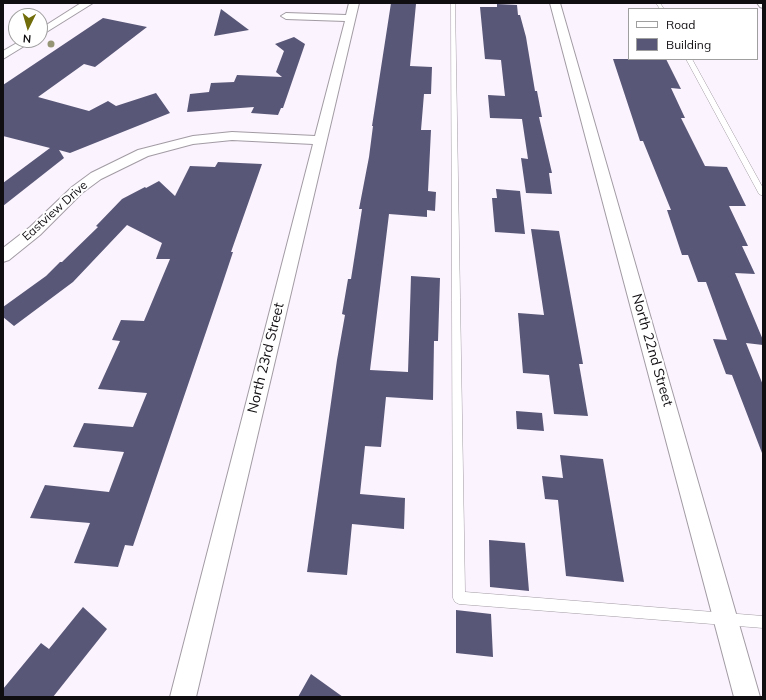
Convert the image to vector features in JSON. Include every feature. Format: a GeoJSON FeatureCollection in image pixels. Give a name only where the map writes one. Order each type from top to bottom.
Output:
{"type":"FeatureCollection","features":[{"type":"Feature","properties":{"kind":"street"},"geometry":{"type":"LineString","coordinates":[[48,28],[88,3]]}},
{"type":"Feature","properties":{"kind":"street","name":"North 22nd Street"},"geometry":{"type":"LineString","coordinates":[[555,3],[747,697]]}},
{"type":"Feature","properties":{"kind":"street","name":"North 23rd Street"},"geometry":{"type":"LineString","coordinates":[[184,697],[352,11],[286,16]]}},
{"type":"Feature","properties":{"kind":"street"},"geometry":{"type":"LineString","coordinates":[[3,56],[16,48]]}},
{"type":"Feature","properties":{"kind":"street","name":"Eastview Drive"},"geometry":{"type":"LineString","coordinates":[[3,256],[35,231],[77,190],[96,176],[143,154],[193,140],[232,136],[320,140]]}},
{"type":"Feature","properties":{"kind":"lane"},"geometry":{"type":"LineString","coordinates":[[453,3],[459,598],[763,622]]}},
{"type":"Feature","properties":{"kind":"lane"},"geometry":{"type":"LineString","coordinates":[[690,60],[763,194]]}},
{"type":"Feature","properties":{"kind":"building"},"geometry":{"type":"Polygon","coordinates":[[[391,3],[416,4],[410,66],[432,67],[431,94],[424,94],[421,130],[431,130],[428,191],[436,192],[435,211],[427,210],[427,217],[389,214],[370,370],[408,372],[411,276],[440,278],[438,341],[434,341],[433,400],[386,397],[381,447],[365,446],[360,494],[405,498],[404,529],[352,524],[347,575],[307,572],[337,360],[345,315],[342,314],[348,279],[351,279],[362,209],[359,209],[369,157],[372,126],[391,3]]]}},
{"type":"Feature","properties":{"kind":"building"},"geometry":{"type":"Polygon","coordinates":[[[497,4],[517,5],[518,15],[520,15],[526,37],[535,91],[537,91],[542,117],[539,117],[552,173],[549,173],[552,194],[526,193],[521,158],[528,159],[522,119],[490,118],[488,95],[505,96],[501,60],[485,59],[480,7],[497,7],[497,4]]]}},
{"type":"Feature","properties":{"kind":"building"},"geometry":{"type":"Polygon","coordinates":[[[221,9],[249,30],[214,36],[221,9]]]}},
{"type":"Feature","properties":{"kind":"building"},"geometry":{"type":"Polygon","coordinates":[[[103,18],[147,27],[95,67],[84,64],[38,97],[89,111],[108,101],[116,106],[156,93],[170,113],[70,153],[59,150],[64,158],[3,206],[3,183],[50,148],[3,136],[3,85],[103,18]]]}},
{"type":"Feature","properties":{"kind":"building"},"geometry":{"type":"Polygon","coordinates":[[[294,37],[305,44],[283,108],[281,108],[278,115],[251,113],[254,107],[187,112],[190,94],[209,92],[211,83],[234,82],[237,75],[282,77],[276,72],[284,51],[275,44],[294,37]]]}},
{"type":"Feature","properties":{"kind":"building"},"geometry":{"type":"Polygon","coordinates":[[[613,59],[666,60],[681,89],[671,88],[685,118],[681,118],[705,166],[727,167],[746,206],[729,206],[748,246],[742,246],[755,274],[735,273],[763,340],[763,345],[746,343],[763,385],[762,453],[732,375],[726,374],[713,339],[727,340],[706,282],[698,282],[688,255],[682,255],[667,210],[671,210],[643,141],[640,141],[613,59]]]}},
{"type":"Feature","properties":{"kind":"building"},"geometry":{"type":"Polygon","coordinates":[[[218,162],[262,164],[231,252],[233,252],[133,546],[125,545],[118,567],[74,563],[90,523],[30,518],[45,485],[109,492],[124,452],[73,447],[84,423],[133,427],[147,393],[98,389],[120,341],[112,340],[121,320],[144,321],[170,259],[156,259],[162,243],[127,225],[73,282],[14,326],[3,317],[3,307],[46,276],[60,262],[62,262],[98,227],[96,226],[122,199],[159,181],[175,196],[190,166],[215,167],[218,162]]]}},
{"type":"Feature","properties":{"kind":"building"},"geometry":{"type":"Polygon","coordinates":[[[496,189],[520,191],[525,234],[495,232],[492,198],[497,198],[496,189]]]}},
{"type":"Feature","properties":{"kind":"building"},"geometry":{"type":"Polygon","coordinates":[[[531,229],[559,231],[583,364],[579,364],[588,416],[554,414],[549,375],[523,373],[518,313],[544,315],[531,229]]]}},
{"type":"Feature","properties":{"kind":"building"},"geometry":{"type":"Polygon","coordinates":[[[516,411],[542,413],[544,431],[517,429],[516,411]]]}},
{"type":"Feature","properties":{"kind":"building"},"geometry":{"type":"Polygon","coordinates":[[[560,455],[603,459],[624,582],[566,576],[558,500],[545,499],[542,476],[563,478],[560,455]]]}},
{"type":"Feature","properties":{"kind":"building"},"geometry":{"type":"Polygon","coordinates":[[[489,540],[525,543],[529,591],[490,587],[489,540]]]}},
{"type":"Feature","properties":{"kind":"building"},"geometry":{"type":"Polygon","coordinates":[[[83,607],[107,629],[53,697],[3,697],[3,689],[41,643],[49,649],[83,607]]]}},
{"type":"Feature","properties":{"kind":"building"},"geometry":{"type":"Polygon","coordinates":[[[456,610],[491,614],[493,657],[456,653],[456,610]]]}},
{"type":"Feature","properties":{"kind":"building"},"geometry":{"type":"Polygon","coordinates":[[[311,674],[343,697],[298,697],[311,674]]]}}]}
